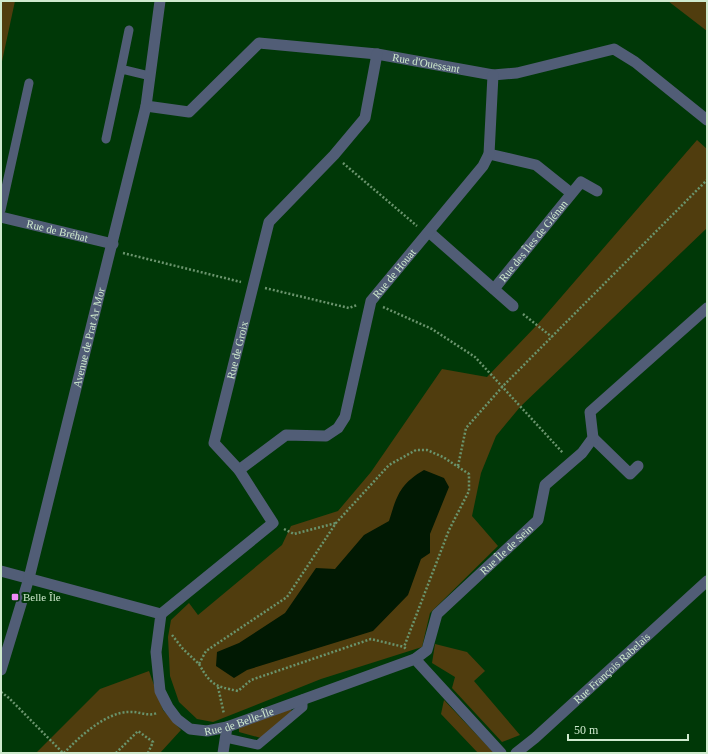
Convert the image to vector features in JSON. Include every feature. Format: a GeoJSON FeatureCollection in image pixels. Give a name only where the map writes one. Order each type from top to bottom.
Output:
{"type":"FeatureCollection","features":[{"type":"Feature","properties":{"kind":"street","name":"Avenue de Prat Ar Mor"},"geometry":{"type":"LineString","coordinates":[[1,670],[29,578],[146,106],[160,1]]}},
{"type":"Feature","properties":{"kind":"street","name":"Rue d'Ouessant"},"geometry":{"type":"LineString","coordinates":[[146,106],[189,112],[259,42],[377,54],[493,74],[517,73],[614,49],[636,62],[707,120]]}},
{"type":"Feature","properties":{"kind":"street","name":"Rue de Groix"},"geometry":{"type":"LineString","coordinates":[[272,523],[239,470],[214,443],[269,222],[334,155],[365,118],[377,54]]}},
{"type":"Feature","properties":{"kind":"street","name":"Rue de Houat"},"geometry":{"type":"LineString","coordinates":[[239,470],[286,435],[326,436],[338,428],[344,417],[371,301],[483,166],[489,154],[493,74]]}},
{"type":"Feature","properties":{"kind":"street","name":"Rue des Îles de Glénan"},"geometry":{"type":"LineString","coordinates":[[489,154],[536,165],[571,193]]}},
{"type":"Feature","properties":{"kind":"street","name":"Rue des Îles de Glénan"},"geometry":{"type":"LineString","coordinates":[[494,289],[581,182],[597,191]]}},
{"type":"Feature","properties":{"kind":"street","name":"Rue de Bréhat"},"geometry":{"type":"LineString","coordinates":[[1,217],[113,244]]}},
{"type":"Feature","properties":{"kind":"street","name":"Rue des Îles de Glénan"},"geometry":{"type":"LineString","coordinates":[[429,232],[514,306]]}},
{"type":"Feature","properties":{"kind":"street"},"geometry":{"type":"LineString","coordinates":[[638,466],[630,474],[593,438],[590,412],[707,308]]}},
{"type":"Feature","properties":{"kind":"street","name":"Rue Île de Sein"},"geometry":{"type":"LineString","coordinates":[[414,659],[428,650],[437,614],[538,520],[545,485],[582,453],[593,438]]}},
{"type":"Feature","properties":{"kind":"street"},"geometry":{"type":"LineString","coordinates":[[1,571],[161,614],[272,523]]}},
{"type":"Feature","properties":{"kind":"street","name":"Rue François Rabelais"},"geometry":{"type":"LineString","coordinates":[[516,753],[535,738],[707,581]]}},
{"type":"Feature","properties":{"kind":"street","name":"Rue de Belle-Île"},"geometry":{"type":"LineString","coordinates":[[161,614],[156,652],[160,691],[168,707],[177,719],[190,729],[227,733],[303,699],[414,659]]}},
{"type":"Feature","properties":{"kind":"street"},"geometry":{"type":"LineString","coordinates":[[414,659],[501,753]]}},
{"type":"Feature","properties":{"kind":"street"},"geometry":{"type":"LineString","coordinates":[[223,753],[227,733]]}},
{"type":"Feature","properties":{"kind":"lane"},"geometry":{"type":"LineString","coordinates":[[106,139],[130,30]]}},
{"type":"Feature","properties":{"kind":"lane"},"geometry":{"type":"LineString","coordinates":[[121,70],[150,76]]}},
{"type":"Feature","properties":{"kind":"lane"},"geometry":{"type":"LineString","coordinates":[[1,210],[29,83]]}},
{"type":"Feature","properties":{"kind":"lane"},"geometry":{"type":"LineString","coordinates":[[227,733],[258,745],[304,707],[303,699]]}},
{"type":"Feature","properties":{"kind":"path"},"geometry":{"type":"LineString","coordinates":[[334,155],[419,229],[429,232]]}},
{"type":"Feature","properties":{"kind":"path"},"geometry":{"type":"LineString","coordinates":[[458,466],[466,428],[503,386],[707,180]]}},
{"type":"Feature","properties":{"kind":"path"},"geometry":{"type":"LineString","coordinates":[[514,306],[552,337]]}},
{"type":"Feature","properties":{"kind":"path"},"geometry":{"type":"LineString","coordinates":[[199,664],[206,651],[287,597],[336,523],[390,464],[416,450],[427,450],[444,457],[469,474],[469,491],[449,530],[404,647]]}},
{"type":"Feature","properties":{"kind":"path"},"geometry":{"type":"LineString","coordinates":[[272,523],[294,534],[336,523]]}},
{"type":"Feature","properties":{"kind":"path"},"geometry":{"type":"LineString","coordinates":[[158,628],[168,630],[183,650],[199,664],[208,679],[218,687],[238,691],[252,680],[371,639],[404,647],[414,659]]}},
{"type":"Feature","properties":{"kind":"path"},"geometry":{"type":"LineString","coordinates":[[218,687],[227,733]]}},
{"type":"Feature","properties":{"kind":"path"},"geometry":{"type":"LineString","coordinates":[[1,692],[9,698],[64,753],[74,742],[111,715],[129,712],[151,715],[168,707]]}},
{"type":"Feature","properties":{"kind":"path"},"geometry":{"type":"LineString","coordinates":[[116,753],[138,731],[153,742],[148,753]]}},
{"type":"Feature","properties":{"kind":"shaded area"},"geometry":{"type":"Polygon","coordinates":[[[1,1],[15,1],[1,66],[1,1]]]}},
{"type":"Feature","properties":{"kind":"shaded area"},"geometry":{"type":"Polygon","coordinates":[[[668,1],[707,1],[707,31],[668,1]]]}},
{"type":"Feature","properties":{"kind":"shaded area"},"geometry":{"type":"Polygon","coordinates":[[[697,140],[707,149],[707,228],[520,407],[496,436],[481,473],[472,516],[498,546],[430,613],[422,647],[321,679],[213,722],[197,719],[179,702],[170,676],[168,637],[171,620],[189,603],[198,615],[282,545],[291,526],[338,511],[371,472],[442,369],[487,377],[537,325],[697,140]]]}},
{"type":"Feature","properties":{"kind":"shaded area"},"geometry":{"type":"Polygon","coordinates":[[[424,470],[444,478],[449,487],[430,534],[430,553],[421,559],[408,595],[373,631],[247,670],[234,678],[216,666],[217,652],[239,643],[285,613],[316,568],[335,569],[364,535],[389,521],[394,504],[404,485],[424,470]]]}},
{"type":"Feature","properties":{"kind":"shaded area"},"geometry":{"type":"Polygon","coordinates":[[[435,644],[467,652],[485,671],[474,681],[520,735],[502,742],[452,688],[455,677],[432,663],[435,644]]]}},
{"type":"Feature","properties":{"kind":"shaded area"},"geometry":{"type":"Polygon","coordinates":[[[149,671],[163,710],[181,730],[160,753],[36,753],[100,689],[149,671]]]}},
{"type":"Feature","properties":{"kind":"shaded area"},"geometry":{"type":"Polygon","coordinates":[[[444,700],[494,753],[478,753],[441,714],[444,700]]]}},
{"type":"Feature","properties":{"kind":"shaded area"},"geometry":{"type":"Polygon","coordinates":[[[291,709],[292,712],[261,738],[239,732],[239,727],[291,709]]]}},
{"type":"Feature","properties":{"kind":"place","name":"Belle Île"},"geometry":{"type":"Point","coordinates":[15,597]}}]}
